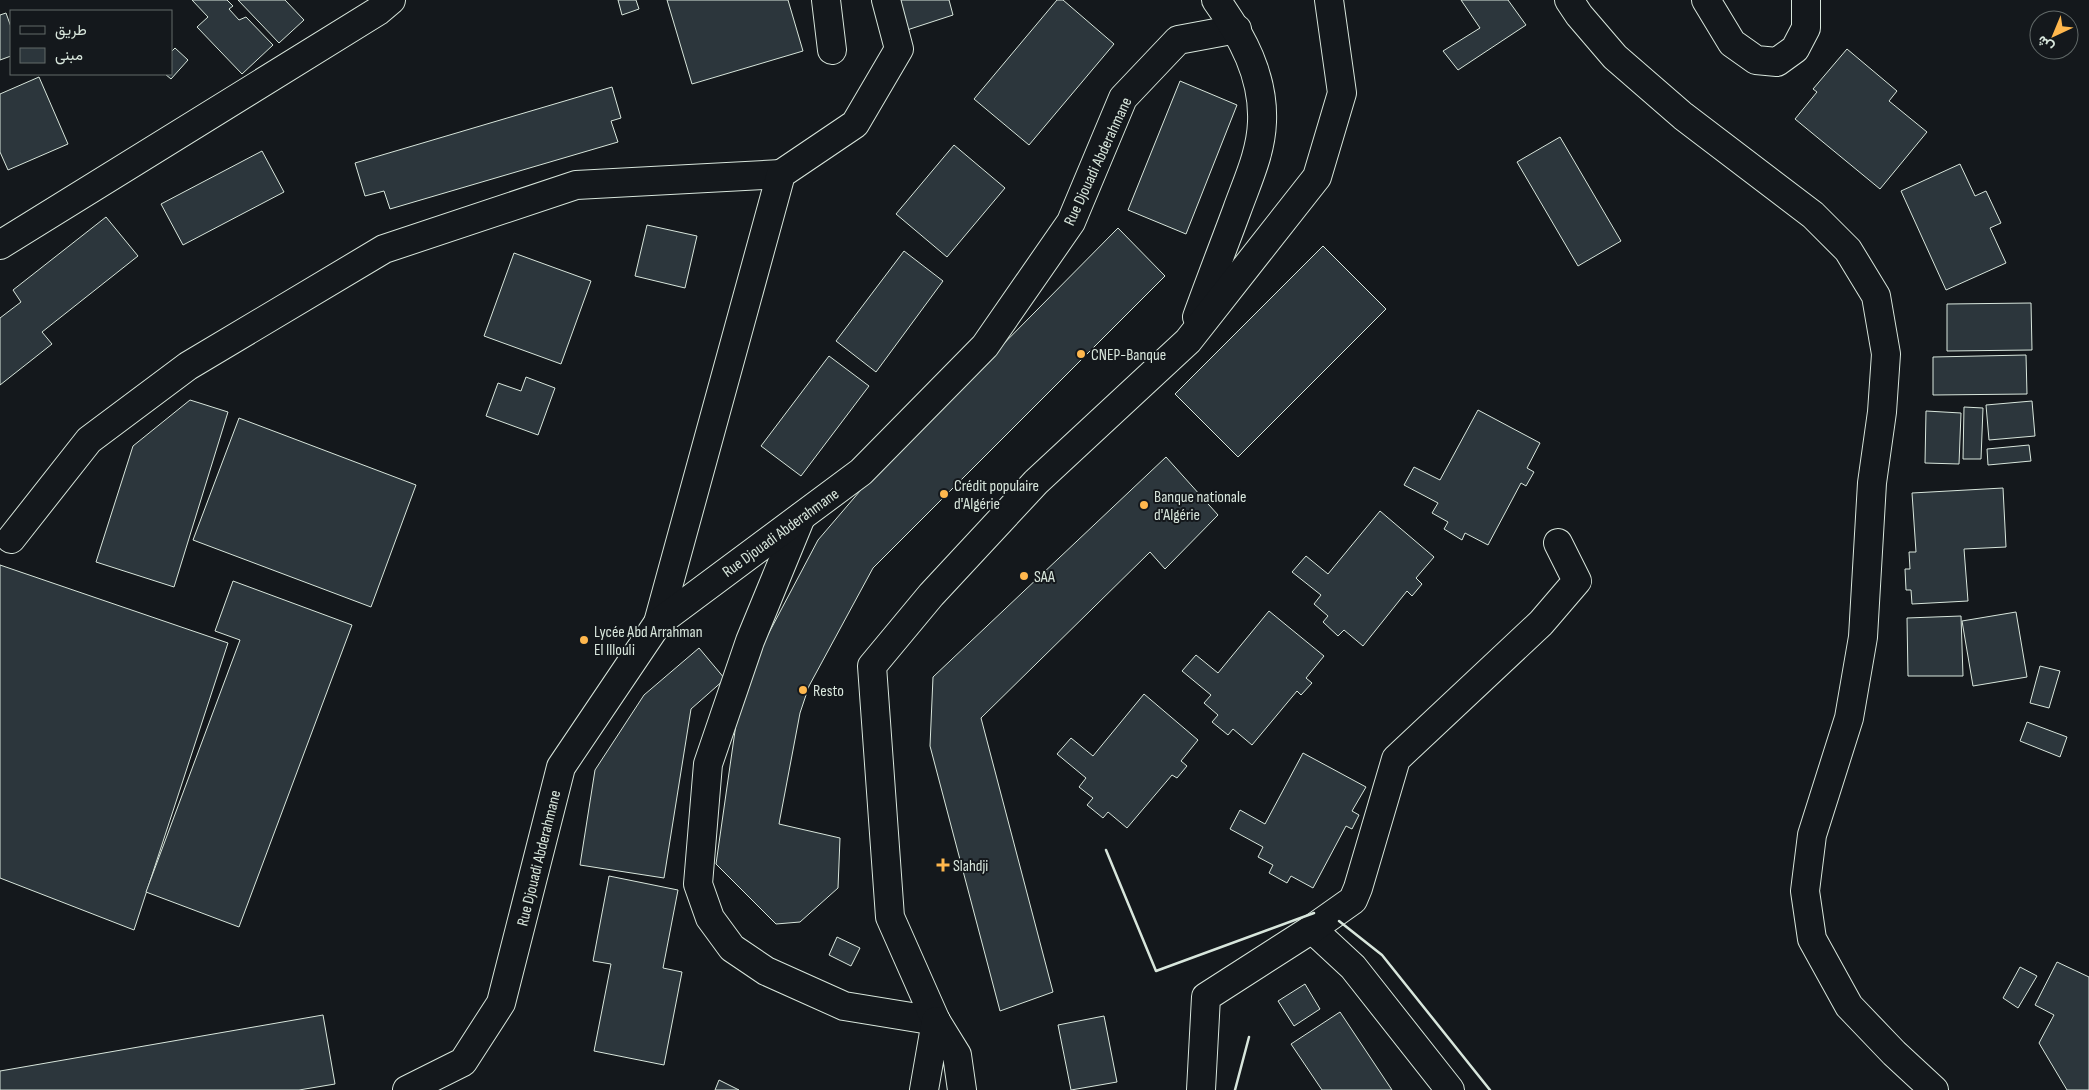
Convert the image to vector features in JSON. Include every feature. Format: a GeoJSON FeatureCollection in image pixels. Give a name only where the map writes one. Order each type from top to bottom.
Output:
{"type":"FeatureCollection","features":[{"type":"Feature","properties":{"kind":"street"},"geometry":{"type":"LineString","coordinates":[[0,245],[378,11],[391,0]]}},
{"type":"Feature","properties":{"kind":"street"},"geometry":{"type":"LineString","coordinates":[[826,0],[832,50]]}},
{"type":"Feature","properties":{"kind":"street"},"geometry":{"type":"LineString","coordinates":[[11,539],[89,440],[188,366],[384,250],[576,185],[781,174],[855,124],[899,49],[886,0]]}},
{"type":"Feature","properties":{"kind":"street"},"geometry":{"type":"LineString","coordinates":[[1188,340],[1254,164],[1262,122],[1258,82],[1250,56],[1237,29],[1216,0]]}},
{"type":"Feature","properties":{"kind":"street"},"geometry":{"type":"LineString","coordinates":[[962,1090],[957,1055],[936,1021],[890,917],[872,666],[930,595],[1036,482],[1188,340],[1317,177],[1342,93],[1329,0]]}},
{"type":"Feature","properties":{"kind":"street"},"geometry":{"type":"LineString","coordinates":[[1570,0],[1579,15],[1615,57],[1683,116],[1813,215],[1848,250],[1876,296],[1886,354],[1882,412],[1872,483],[1863,637],[1849,718],[1812,835],[1805,891],[1812,939],[1849,1006],[1894,1053],[1934,1090]]}},
{"type":"Feature","properties":{"kind":"street"},"geometry":{"type":"LineString","coordinates":[[1706,0],[1732,43],[1756,60],[1777,62],[1795,49],[1806,28],[1806,0]]}},
{"type":"Feature","properties":{"kind":"street","name":"Rue Djouadi Abderahmane"},"geometry":{"type":"LineString","coordinates":[[407,1090],[463,1062],[501,1004],[561,766],[658,623],[861,472],[985,346],[1071,222],[1122,98],[1178,40],[1237,29]]}},
{"type":"Feature","properties":{"kind":"street"},"geometry":{"type":"LineString","coordinates":[[658,623],[781,174]]}},
{"type":"Feature","properties":{"kind":"street"},"geometry":{"type":"LineString","coordinates":[[801,517],[750,641],[708,764],[698,884],[710,918],[732,948],[766,971],[844,1006],[936,1021]]}},
{"type":"Feature","properties":{"kind":"street"},"geometry":{"type":"LineString","coordinates":[[1202,1090],[1206,998],[1312,930],[1352,900],[1358,888],[1396,759],[1540,623],[1577,581],[1558,544]]}},
{"type":"Feature","properties":{"kind":"street"},"geometry":{"type":"LineString","coordinates":[[1312,930],[1353,967],[1450,1090]]}},
{"type":"Feature","properties":{"kind":"street"},"geometry":{"type":"LineString","coordinates":[[924,1090],[936,1021]]}},
{"type":"Feature","properties":{"kind":"building"},"geometry":{"type":"Polygon","coordinates":[[[192,0],[227,0],[233,6],[229,9],[239,20],[246,17],[273,45],[242,74],[197,27],[208,17],[192,0]]]}},
{"type":"Feature","properties":{"kind":"building"},"geometry":{"type":"Polygon","coordinates":[[[238,0],[285,0],[304,20],[279,43],[238,0]]]}},
{"type":"Feature","properties":{"kind":"building"},"geometry":{"type":"Polygon","coordinates":[[[618,0],[636,0],[639,9],[622,15],[618,0]]]}},
{"type":"Feature","properties":{"kind":"building"},"geometry":{"type":"Polygon","coordinates":[[[667,0],[788,0],[803,51],[692,84],[667,0]]]}},
{"type":"Feature","properties":{"kind":"building"},"geometry":{"type":"Polygon","coordinates":[[[897,0],[949,0],[953,15],[907,30],[897,0]]]}},
{"type":"Feature","properties":{"kind":"building"},"geometry":{"type":"Polygon","coordinates":[[[1057,0],[1063,0],[1114,44],[1029,145],[974,99],[1057,0]]]}},
{"type":"Feature","properties":{"kind":"building"},"geometry":{"type":"Polygon","coordinates":[[[1461,0],[1508,0],[1526,25],[1458,70],[1443,51],[1480,28],[1461,0]]]}},
{"type":"Feature","properties":{"kind":"building"},"geometry":{"type":"Polygon","coordinates":[[[6,13],[10,24],[10,56],[0,60],[0,15],[6,13]]]}},
{"type":"Feature","properties":{"kind":"building"},"geometry":{"type":"Polygon","coordinates":[[[175,48],[188,60],[171,79],[166,75],[172,75],[172,51],[175,48]]]}},
{"type":"Feature","properties":{"kind":"building"},"geometry":{"type":"Polygon","coordinates":[[[1847,49],[1897,91],[1889,101],[1927,132],[1880,189],[1795,119],[1817,92],[1813,89],[1847,49]]]}},
{"type":"Feature","properties":{"kind":"building"},"geometry":{"type":"Polygon","coordinates":[[[39,77],[68,144],[8,170],[0,152],[0,94],[39,77]]]}},
{"type":"Feature","properties":{"kind":"building"},"geometry":{"type":"Polygon","coordinates":[[[1180,81],[1237,105],[1186,234],[1128,210],[1180,81]]]}},
{"type":"Feature","properties":{"kind":"building"},"geometry":{"type":"Polygon","coordinates":[[[612,87],[621,118],[611,121],[618,142],[390,209],[384,191],[365,196],[355,163],[612,87]]]}},
{"type":"Feature","properties":{"kind":"building"},"geometry":{"type":"Polygon","coordinates":[[[1560,137],[1621,241],[1578,266],[1517,162],[1560,137]]]}},
{"type":"Feature","properties":{"kind":"building"},"geometry":{"type":"Polygon","coordinates":[[[954,145],[1005,188],[947,257],[896,214],[954,145]]]}},
{"type":"Feature","properties":{"kind":"building"},"geometry":{"type":"Polygon","coordinates":[[[262,151],[284,192],[183,245],[161,204],[262,151]]]}},
{"type":"Feature","properties":{"kind":"building"},"geometry":{"type":"Polygon","coordinates":[[[1960,164],[1975,196],[1986,191],[2001,223],[1990,228],[2006,263],[1946,290],[1901,191],[1960,164]]]}},
{"type":"Feature","properties":{"kind":"building"},"geometry":{"type":"Polygon","coordinates":[[[106,217],[138,256],[42,332],[52,344],[0,385],[0,318],[21,302],[13,290],[106,217]]]}},
{"type":"Feature","properties":{"kind":"building"},"geometry":{"type":"Polygon","coordinates":[[[647,225],[697,236],[685,288],[635,276],[647,225]]]}},
{"type":"Feature","properties":{"kind":"building"},"geometry":{"type":"Polygon","coordinates":[[[1118,228],[1165,276],[873,568],[809,686],[800,713],[779,824],[840,838],[838,888],[800,922],[776,924],[716,864],[738,710],[763,644],[818,540],[872,477],[1118,228]]]}},
{"type":"Feature","properties":{"kind":"building"},"geometry":{"type":"Polygon","coordinates":[[[1323,246],[1386,309],[1238,457],[1175,394],[1323,246]]]}},
{"type":"Feature","properties":{"kind":"building"},"geometry":{"type":"Polygon","coordinates":[[[904,251],[943,281],[876,372],[836,341],[904,251]]]}},
{"type":"Feature","properties":{"kind":"building"},"geometry":{"type":"Polygon","coordinates":[[[514,253],[591,281],[561,364],[484,336],[514,253]]]}},
{"type":"Feature","properties":{"kind":"building"},"geometry":{"type":"Polygon","coordinates":[[[2031,303],[2032,350],[1947,351],[1947,304],[2031,303]]]}},
{"type":"Feature","properties":{"kind":"building"},"geometry":{"type":"Polygon","coordinates":[[[2026,355],[2027,394],[1933,395],[1933,357],[2026,355]]]}},
{"type":"Feature","properties":{"kind":"building"},"geometry":{"type":"Polygon","coordinates":[[[829,356],[869,386],[801,476],[761,446],[829,356]]]}},
{"type":"Feature","properties":{"kind":"building"},"geometry":{"type":"Polygon","coordinates":[[[526,377],[555,388],[538,435],[486,416],[498,383],[521,391],[526,377]]]}},
{"type":"Feature","properties":{"kind":"building"},"geometry":{"type":"Polygon","coordinates":[[[190,400],[228,412],[174,587],[96,562],[133,446],[190,400]]]}},
{"type":"Feature","properties":{"kind":"building"},"geometry":{"type":"Polygon","coordinates":[[[2032,401],[2035,436],[1989,440],[1986,405],[2032,401]]]}},
{"type":"Feature","properties":{"kind":"building"},"geometry":{"type":"Polygon","coordinates":[[[1964,407],[1983,408],[1981,459],[1963,459],[1964,407]]]}},
{"type":"Feature","properties":{"kind":"building"},"geometry":{"type":"Polygon","coordinates":[[[1478,410],[1540,443],[1527,468],[1534,472],[1526,486],[1521,483],[1488,545],[1465,533],[1462,540],[1444,529],[1448,522],[1432,513],[1438,503],[1404,485],[1414,467],[1440,480],[1478,410]]]}},
{"type":"Feature","properties":{"kind":"building"},"geometry":{"type":"Polygon","coordinates":[[[1926,411],[1961,413],[1959,464],[1925,463],[1926,411]]]}},
{"type":"Feature","properties":{"kind":"building"},"geometry":{"type":"Polygon","coordinates":[[[239,418],[416,485],[371,607],[193,540],[239,418]]]}},
{"type":"Feature","properties":{"kind":"building"},"geometry":{"type":"Polygon","coordinates":[[[2029,445],[2031,461],[1988,465],[1987,449],[2029,445]]]}},
{"type":"Feature","properties":{"kind":"building"},"geometry":{"type":"Polygon","coordinates":[[[1166,457],[1218,515],[1165,569],[1150,552],[981,718],[1053,992],[1000,1011],[930,746],[933,677],[1166,457]]]}},
{"type":"Feature","properties":{"kind":"building"},"geometry":{"type":"Polygon","coordinates":[[[2003,488],[2006,547],[1964,549],[1968,601],[1912,604],[1911,590],[1906,590],[1905,569],[1910,569],[1909,552],[1916,552],[1912,493],[2003,488]]]}},
{"type":"Feature","properties":{"kind":"building"},"geometry":{"type":"Polygon","coordinates":[[[1380,511],[1434,557],[1416,578],[1422,584],[1412,596],[1407,591],[1363,646],[1344,630],[1338,636],[1323,622],[1328,616],[1314,604],[1321,595],[1292,572],[1306,556],[1328,574],[1380,511]]]}},
{"type":"Feature","properties":{"kind":"building"},"geometry":{"type":"Polygon","coordinates":[[[0,565],[228,643],[134,930],[0,878],[0,565]]]}},
{"type":"Feature","properties":{"kind":"building"},"geometry":{"type":"Polygon","coordinates":[[[233,581],[352,625],[239,927],[146,892],[240,640],[215,631],[233,581]]]}},
{"type":"Feature","properties":{"kind":"building"},"geometry":{"type":"Polygon","coordinates":[[[1269,611],[1324,656],[1306,678],[1312,683],[1301,695],[1297,691],[1252,745],[1233,729],[1228,735],[1212,722],[1218,715],[1204,703],[1211,695],[1182,671],[1196,655],[1218,673],[1269,611]]]}},
{"type":"Feature","properties":{"kind":"building"},"geometry":{"type":"Polygon","coordinates":[[[2016,612],[2027,677],[1973,686],[1962,621],[2016,612]]]}},
{"type":"Feature","properties":{"kind":"building"},"geometry":{"type":"Polygon","coordinates":[[[1961,616],[1963,676],[1908,676],[1907,618],[1961,616]]]}},
{"type":"Feature","properties":{"kind":"building"},"geometry":{"type":"Polygon","coordinates":[[[699,648],[725,679],[691,709],[664,878],[580,865],[595,770],[644,695],[699,648]]]}},
{"type":"Feature","properties":{"kind":"building"},"geometry":{"type":"Polygon","coordinates":[[[2040,666],[2060,671],[2049,708],[2030,703],[2040,666]]]}},
{"type":"Feature","properties":{"kind":"building"},"geometry":{"type":"Polygon","coordinates":[[[1144,694],[1198,740],[1181,761],[1187,766],[1177,778],[1172,775],[1127,828],[1108,812],[1103,818],[1087,805],[1093,798],[1079,787],[1086,778],[1057,754],[1071,738],[1093,756],[1144,694]]]}},
{"type":"Feature","properties":{"kind":"building"},"geometry":{"type":"Polygon","coordinates":[[[2027,722],[2067,737],[2060,757],[2020,741],[2027,722]]]}},
{"type":"Feature","properties":{"kind":"building"},"geometry":{"type":"Polygon","coordinates":[[[1303,753],[1366,787],[1352,811],[1359,815],[1352,829],[1346,826],[1313,888],[1291,876],[1287,883],[1269,873],[1273,865],[1258,857],[1263,847],[1230,829],[1240,810],[1265,824],[1303,753]]]}},
{"type":"Feature","properties":{"kind":"building"},"geometry":{"type":"Polygon","coordinates":[[[609,876],[678,890],[663,968],[682,972],[664,1065],[594,1051],[611,964],[593,961],[609,876]]]}},
{"type":"Feature","properties":{"kind":"building"},"geometry":{"type":"Polygon","coordinates":[[[837,937],[860,948],[851,966],[829,955],[837,937]]]}},
{"type":"Feature","properties":{"kind":"building"},"geometry":{"type":"Polygon","coordinates":[[[2057,962],[2089,977],[2089,1090],[2067,1090],[2039,1043],[2054,1015],[2035,1005],[2057,962]]]}},
{"type":"Feature","properties":{"kind":"building"},"geometry":{"type":"Polygon","coordinates":[[[2020,967],[2037,976],[2018,1008],[2003,998],[2020,967]]]}},
{"type":"Feature","properties":{"kind":"building"},"geometry":{"type":"Polygon","coordinates":[[[1305,984],[1320,1009],[1294,1026],[1278,1001],[1305,984]]]}},
{"type":"Feature","properties":{"kind":"building"},"geometry":{"type":"Polygon","coordinates":[[[1340,1012],[1392,1090],[1322,1090],[1291,1044],[1340,1012]]]}},
{"type":"Feature","properties":{"kind":"building"},"geometry":{"type":"Polygon","coordinates":[[[323,1015],[335,1084],[299,1090],[0,1090],[0,1071],[323,1015]]]}},
{"type":"Feature","properties":{"kind":"building"},"geometry":{"type":"Polygon","coordinates":[[[1104,1016],[1117,1082],[1071,1090],[1058,1025],[1104,1016]]]}},
{"type":"Feature","properties":{"kind":"building"},"geometry":{"type":"Polygon","coordinates":[[[719,1080],[739,1090],[715,1090],[719,1080]]]}},
{"type":"Feature","properties":{"kind":"wall"},"geometry":{"type":"LineString","coordinates":[[1106,850],[1156,971],[1314,913]]}},
{"type":"Feature","properties":{"kind":"wall"},"geometry":{"type":"LineString","coordinates":[[1339,921],[1382,955],[1490,1090]]}},
{"type":"Feature","properties":{"kind":"wall"},"geometry":{"type":"LineString","coordinates":[[1235,1090],[1249,1037]]}},
{"type":"Feature","properties":{"kind":"place","name":"CNEP-Banque"},"geometry":{"type":"Point","coordinates":[1081,354]}},
{"type":"Feature","properties":{"kind":"place","name":"Crédit populaire d'Algérie"},"geometry":{"type":"Point","coordinates":[944,494]}},
{"type":"Feature","properties":{"kind":"place","name":"Banque nationale d'Algérie"},"geometry":{"type":"Point","coordinates":[1144,505]}},
{"type":"Feature","properties":{"kind":"place","name":"SAA"},"geometry":{"type":"Point","coordinates":[1024,576]}},
{"type":"Feature","properties":{"kind":"place","name":"Lycée Abd Arrahman El Illouli"},"geometry":{"type":"Point","coordinates":[584,640]}},
{"type":"Feature","properties":{"kind":"place","name":"Resto"},"geometry":{"type":"Point","coordinates":[803,690]}},
{"type":"Feature","properties":{"kind":"place","name":"Slahdji"},"geometry":{"type":"Point","coordinates":[943,865]}}]}
